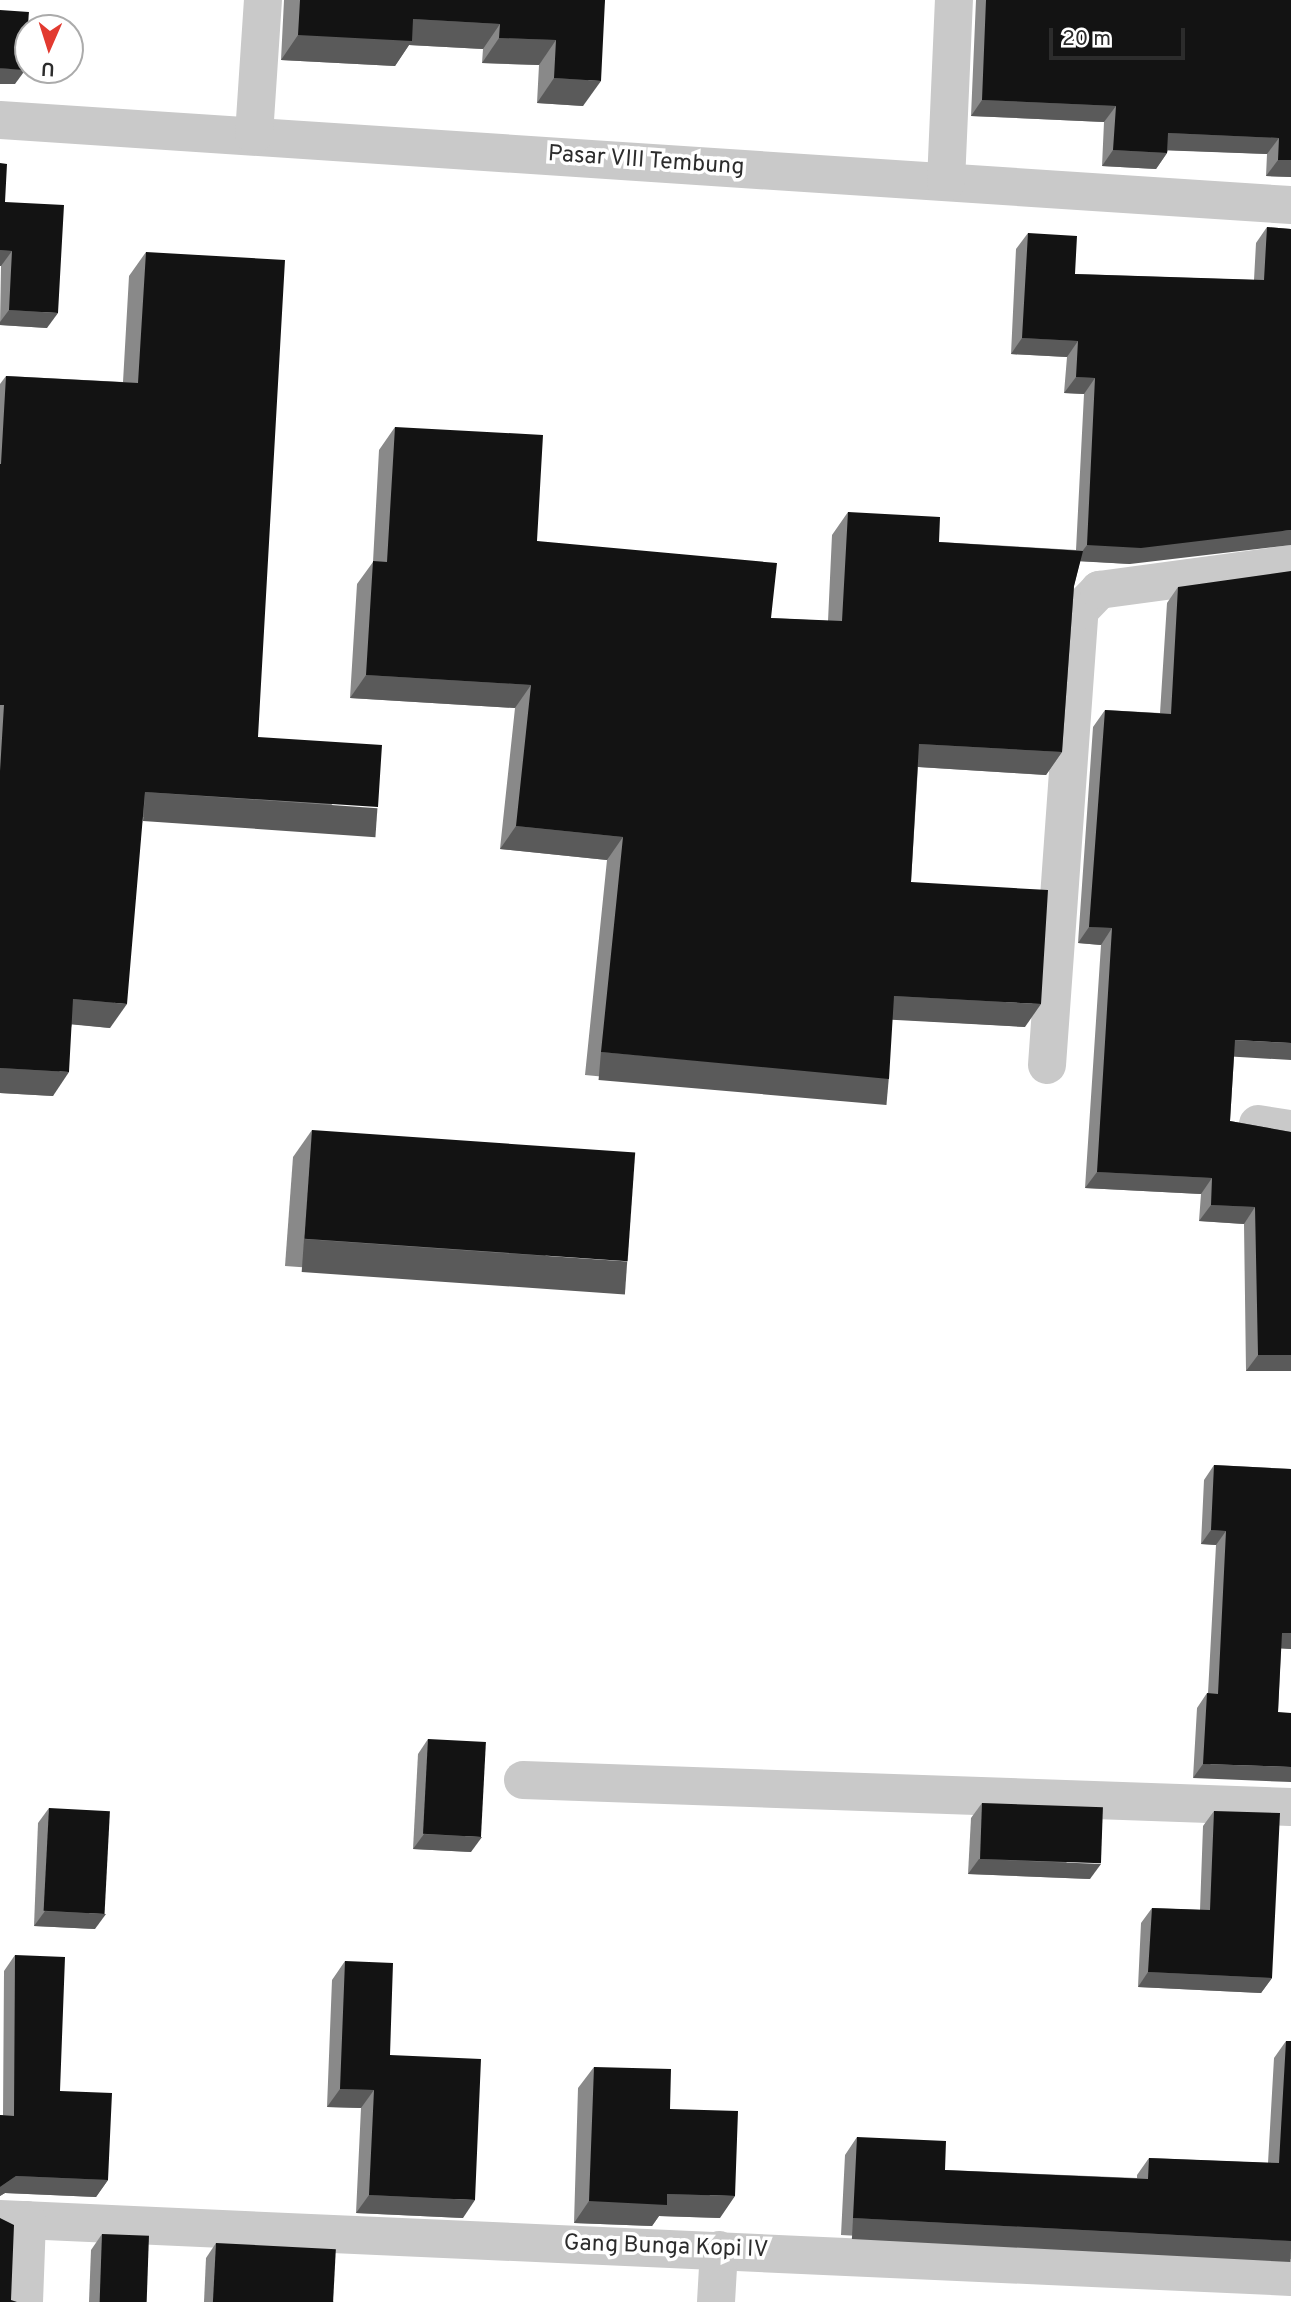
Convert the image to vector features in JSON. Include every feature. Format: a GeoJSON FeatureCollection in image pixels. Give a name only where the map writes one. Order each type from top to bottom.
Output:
{"type":"FeatureCollection","features":[{"type":"Feature","properties":{"kind":"street"},"geometry":{"type":"LineString","coordinates":[[254,135],[263,0]]}},
{"type":"Feature","properties":{"kind":"street"},"geometry":{"type":"LineString","coordinates":[[946,183],[954,0]]}},
{"type":"Feature","properties":{"kind":"street","name":"Pasar VIII Tembung"},"geometry":{"type":"LineString","coordinates":[[0,120],[1291,205]]}},
{"type":"Feature","properties":{"kind":"street"},"geometry":{"type":"LineString","coordinates":[[1047,1065],[1080,611],[1099,590],[1291,564]]}},
{"type":"Feature","properties":{"kind":"street"},"geometry":{"type":"LineString","coordinates":[[523,1780],[1291,1807]]}},
{"type":"Feature","properties":{"kind":"street"},"geometry":{"type":"LineString","coordinates":[[23,2220],[24,2302]]}},
{"type":"Feature","properties":{"kind":"street","name":"Gang Bunga Kopi IV"},"geometry":{"type":"LineString","coordinates":[[23,2220],[1291,2277]]}},
{"type":"Feature","properties":{"kind":"street"},"geometry":{"type":"LineString","coordinates":[[716,2302],[719,2250]]}},
{"type":"Feature","properties":{"kind":"building"},"geometry":{"type":"Polygon","coordinates":[[[300,0],[605,0],[601,81],[554,78],[556,40],[499,38],[500,24],[413,19],[412,41],[298,35],[300,0]]]}},
{"type":"Feature","properties":{"kind":"building"},"geometry":{"type":"Polygon","coordinates":[[[986,0],[1291,0],[1291,160],[1278,160],[1279,138],[1168,133],[1167,153],[1113,150],[1116,106],[982,100],[986,0]]]}},
{"type":"Feature","properties":{"kind":"building"},"geometry":{"type":"Polygon","coordinates":[[[0,10],[29,12],[14,14],[14,69],[0,68],[0,10]]]}},
{"type":"Feature","properties":{"kind":"building"},"geometry":{"type":"Polygon","coordinates":[[[0,163],[7,164],[5,202],[64,205],[58,313],[9,310],[12,251],[0,250],[0,163]]]}},
{"type":"Feature","properties":{"kind":"building"},"geometry":{"type":"Polygon","coordinates":[[[1267,227],[1291,229],[1291,530],[1141,548],[1087,545],[1095,378],[1076,377],[1078,341],[1022,338],[1028,233],[1077,236],[1075,274],[1264,280],[1267,227]]]}},
{"type":"Feature","properties":{"kind":"building"},"geometry":{"type":"Polygon","coordinates":[[[146,252],[285,260],[258,737],[382,745],[378,807],[145,792],[127,1004],[73,999],[69,1072],[0,1068],[0,771],[4,705],[0,705],[0,464],[6,376],[138,383],[146,252]]]}},
{"type":"Feature","properties":{"kind":"building"},"geometry":{"type":"Polygon","coordinates":[[[395,427],[543,435],[537,541],[777,563],[771,618],[842,621],[848,512],[940,517],[939,542],[1083,551],[1074,586],[1062,752],[919,744],[911,882],[1048,890],[1041,1004],[894,996],[889,1079],[601,1052],[623,837],[516,826],[531,685],[366,675],[373,561],[387,562],[395,427]]]}},
{"type":"Feature","properties":{"kind":"building"},"geometry":{"type":"Polygon","coordinates":[[[1291,571],[1291,1043],[1235,1040],[1230,1121],[1291,1132],[1291,1355],[1258,1355],[1255,1207],[1211,1205],[1212,1178],[1097,1172],[1112,928],[1089,927],[1105,710],[1171,714],[1178,587],[1291,571]]]}},
{"type":"Feature","properties":{"kind":"building"},"geometry":{"type":"Polygon","coordinates":[[[312,1130],[635,1153],[628,1261],[304,1239],[312,1130]]]}},
{"type":"Feature","properties":{"kind":"building"},"geometry":{"type":"Polygon","coordinates":[[[1214,1465],[1291,1469],[1291,1633],[1282,1633],[1278,1712],[1291,1713],[1291,1767],[1203,1764],[1207,1693],[1218,1694],[1226,1531],[1211,1530],[1214,1465]]]}},
{"type":"Feature","properties":{"kind":"building"},"geometry":{"type":"Polygon","coordinates":[[[428,1739],[486,1742],[481,1837],[423,1834],[428,1739]]]}},
{"type":"Feature","properties":{"kind":"building"},"geometry":{"type":"Polygon","coordinates":[[[982,1803],[1103,1807],[1101,1863],[980,1859],[982,1803]]]}},
{"type":"Feature","properties":{"kind":"building"},"geometry":{"type":"Polygon","coordinates":[[[49,1808],[110,1811],[105,1914],[44,1911],[49,1808]]]}},
{"type":"Feature","properties":{"kind":"building"},"geometry":{"type":"Polygon","coordinates":[[[1214,1811],[1280,1813],[1272,1978],[1148,1972],[1152,1908],[1210,1910],[1214,1811]]]}},
{"type":"Feature","properties":{"kind":"building"},"geometry":{"type":"Polygon","coordinates":[[[15,1955],[65,1957],[60,2091],[112,2093],[108,2180],[16,2176],[0,2187],[0,2115],[14,2116],[15,1955]]]}},
{"type":"Feature","properties":{"kind":"building"},"geometry":{"type":"Polygon","coordinates":[[[345,1961],[393,1963],[390,2055],[481,2059],[475,2200],[369,2195],[374,2090],[340,2089],[345,1961]]]}},
{"type":"Feature","properties":{"kind":"building"},"geometry":{"type":"Polygon","coordinates":[[[1286,2041],[1291,2041],[1291,2241],[853,2218],[857,2137],[946,2141],[945,2170],[1148,2179],[1149,2158],[1279,2163],[1286,2041]]]}},
{"type":"Feature","properties":{"kind":"building"},"geometry":{"type":"Polygon","coordinates":[[[594,2067],[671,2069],[670,2109],[738,2111],[735,2196],[667,2194],[667,2205],[589,2201],[594,2067]]]}},
{"type":"Feature","properties":{"kind":"building"},"geometry":{"type":"Polygon","coordinates":[[[0,2218],[14,2225],[11,2300],[17,2302],[0,2302],[0,2218]]]}},
{"type":"Feature","properties":{"kind":"building"},"geometry":{"type":"Polygon","coordinates":[[[102,2234],[149,2236],[147,2302],[100,2302],[102,2234]]]}},
{"type":"Feature","properties":{"kind":"building"},"geometry":{"type":"Polygon","coordinates":[[[216,2243],[336,2249],[333,2302],[213,2302],[216,2243]]]}}]}
